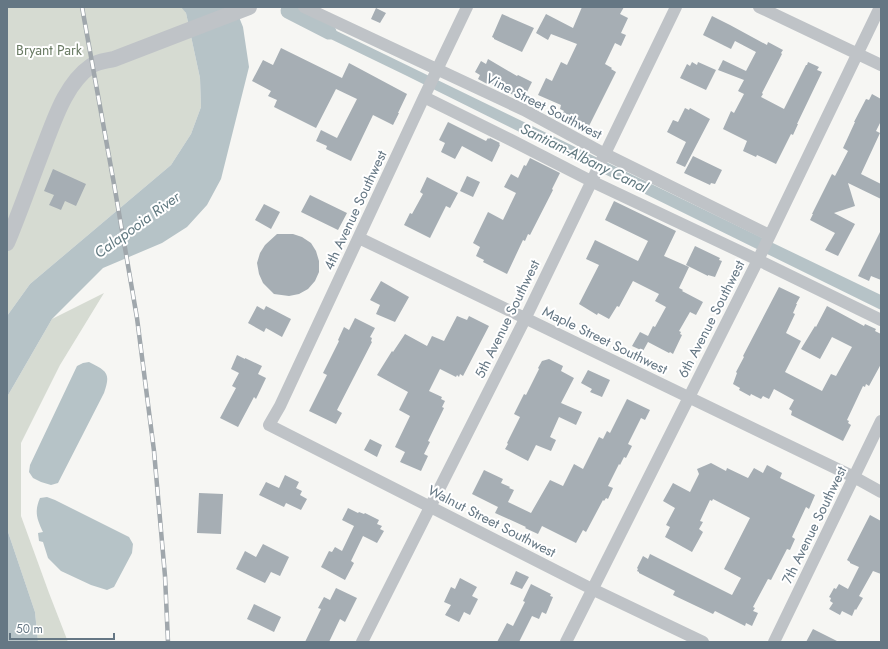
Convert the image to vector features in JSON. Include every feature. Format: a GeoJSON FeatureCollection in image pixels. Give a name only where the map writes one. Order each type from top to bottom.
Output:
{"type":"FeatureCollection","features":[{"type":"Feature","properties":{"kind":"street"},"geometry":{"type":"LineString","coordinates":[[7,243],[56,116],[73,83],[90,66],[114,59],[249,7]]}},
{"type":"Feature","properties":{"kind":"street","name":"Vine Street Southwest"},"geometry":{"type":"LineString","coordinates":[[304,7],[436,72],[524,110],[604,156],[768,237]]}},
{"type":"Feature","properties":{"kind":"street","name":"4th Avenue Southwest"},"geometry":{"type":"LineString","coordinates":[[269,426],[280,406],[467,7]]}},
{"type":"Feature","properties":{"kind":"street","name":"5th Avenue Southwest"},"geometry":{"type":"LineString","coordinates":[[362,642],[525,319],[676,7]]}},
{"type":"Feature","properties":{"kind":"street"},"geometry":{"type":"LineString","coordinates":[[759,7],[881,66]]}},
{"type":"Feature","properties":{"kind":"street","name":"6th Avenue Southwest"},"geometry":{"type":"LineString","coordinates":[[566,642],[759,257],[880,7]]}},
{"type":"Feature","properties":{"kind":"street"},"geometry":{"type":"LineString","coordinates":[[425,94],[511,140],[593,177],[759,257],[881,320]]}},
{"type":"Feature","properties":{"kind":"street","name":"Maple Street Southwest"},"geometry":{"type":"LineString","coordinates":[[359,238],[854,477],[881,492]]}},
{"type":"Feature","properties":{"kind":"street","name":"7th Avenue Southwest"},"geometry":{"type":"LineString","coordinates":[[774,642],[881,421]]}},
{"type":"Feature","properties":{"kind":"street","name":"Walnut Street Southwest"},"geometry":{"type":"LineString","coordinates":[[269,426],[592,589],[703,642]]}},
{"type":"Feature","properties":{"kind":"green space","name":"Bryant Park"},"geometry":{"type":"Polygon","coordinates":[[[7,7],[182,7],[186,13],[200,78],[201,107],[191,134],[171,165],[30,284],[7,316],[7,7]]]}},
{"type":"Feature","properties":{"kind":"green space"},"geometry":{"type":"Polygon","coordinates":[[[104,293],[60,365],[21,443],[21,516],[68,642],[38,642],[35,612],[7,529],[7,397],[52,319],[104,293]]]}},
{"type":"Feature","properties":{"kind":"water","name":"Calapooia River"},"geometry":{"type":"Polygon","coordinates":[[[181,7],[235,7],[243,27],[249,67],[221,179],[207,205],[187,227],[162,243],[103,268],[52,319],[7,397],[7,316],[30,284],[171,165],[191,134],[201,107],[200,78],[186,13],[181,7]]]}},
{"type":"Feature","properties":{"kind":"water"},"geometry":{"type":"Polygon","coordinates":[[[312,19],[881,295],[881,310],[314,31],[309,26],[312,19]]]}},
{"type":"Feature","properties":{"kind":"water"},"geometry":{"type":"Polygon","coordinates":[[[89,362],[104,370],[106,373],[107,381],[104,393],[58,483],[51,485],[41,482],[33,478],[29,472],[30,465],[77,366],[89,362]]]}},
{"type":"Feature","properties":{"kind":"water"},"geometry":{"type":"Polygon","coordinates":[[[47,497],[129,537],[133,544],[132,553],[114,587],[107,590],[91,585],[61,571],[48,558],[43,542],[39,541],[38,533],[43,532],[38,519],[37,511],[40,498],[47,497]]]}},
{"type":"Feature","properties":{"kind":"water"},"geometry":{"type":"Polygon","coordinates":[[[7,529],[35,612],[38,642],[7,642],[7,529]]]}},
{"type":"Feature","properties":{"kind":"building"},"geometry":{"type":"Polygon","coordinates":[[[582,7],[624,7],[620,14],[628,18],[621,33],[626,35],[621,46],[615,43],[605,64],[616,72],[588,128],[561,116],[564,111],[560,109],[561,105],[538,95],[546,78],[552,81],[561,62],[567,65],[577,44],[551,34],[548,40],[536,33],[546,14],[573,28],[582,7]]]}},
{"type":"Feature","properties":{"kind":"building"},"geometry":{"type":"Polygon","coordinates":[[[376,8],[386,13],[380,23],[371,19],[376,8]]]}},
{"type":"Feature","properties":{"kind":"building"},"geometry":{"type":"Polygon","coordinates":[[[502,14],[534,28],[522,52],[492,37],[502,14]]]}},
{"type":"Feature","properties":{"kind":"building"},"geometry":{"type":"Polygon","coordinates":[[[712,16],[767,45],[768,42],[783,50],[761,97],[784,109],[808,62],[819,67],[817,70],[822,72],[793,135],[791,134],[776,164],[757,155],[756,157],[743,151],[747,141],[723,129],[731,111],[734,113],[744,94],[738,91],[744,80],[718,70],[723,60],[746,71],[756,52],[735,41],[731,49],[703,35],[712,16]]]}},
{"type":"Feature","properties":{"kind":"building"},"geometry":{"type":"Polygon","coordinates":[[[281,48],[342,78],[349,63],[407,94],[393,125],[373,115],[351,161],[326,149],[327,146],[316,141],[321,130],[337,138],[357,99],[336,89],[316,128],[274,107],[277,100],[268,96],[271,91],[252,81],[263,60],[273,65],[281,48]]]}},
{"type":"Feature","properties":{"kind":"building"},"geometry":{"type":"Polygon","coordinates":[[[488,59],[517,76],[518,75],[532,82],[524,98],[518,95],[517,97],[490,83],[489,85],[478,79],[480,75],[475,72],[481,61],[486,64],[488,59]]]}},
{"type":"Feature","properties":{"kind":"building"},"geometry":{"type":"Polygon","coordinates":[[[692,62],[697,65],[698,62],[716,70],[706,90],[680,78],[687,64],[690,66],[692,62]]]}},
{"type":"Feature","properties":{"kind":"building"},"geometry":{"type":"Polygon","coordinates":[[[872,94],[881,99],[881,121],[876,131],[880,133],[861,174],[881,184],[881,199],[848,183],[855,206],[834,213],[855,224],[838,256],[825,250],[835,233],[810,220],[832,174],[835,176],[848,151],[843,148],[854,122],[866,99],[869,100],[872,94]]]}},
{"type":"Feature","properties":{"kind":"building"},"geometry":{"type":"Polygon","coordinates":[[[685,108],[689,110],[690,108],[710,119],[685,167],[676,163],[686,142],[667,132],[673,120],[678,122],[685,108]]]}},
{"type":"Feature","properties":{"kind":"building"},"geometry":{"type":"Polygon","coordinates":[[[448,122],[486,141],[490,138],[500,143],[492,162],[462,146],[455,159],[441,152],[445,143],[439,140],[448,122]]]}},
{"type":"Feature","properties":{"kind":"building"},"geometry":{"type":"Polygon","coordinates":[[[693,156],[722,170],[715,184],[711,183],[710,185],[684,173],[693,156]]]}},
{"type":"Feature","properties":{"kind":"building"},"geometry":{"type":"Polygon","coordinates":[[[530,158],[560,173],[530,235],[528,234],[525,241],[523,240],[507,274],[483,262],[484,260],[476,256],[480,247],[473,243],[488,212],[503,220],[516,193],[504,187],[511,174],[518,178],[524,165],[526,166],[530,158]]]}},
{"type":"Feature","properties":{"kind":"building"},"geometry":{"type":"Polygon","coordinates":[[[53,169],[86,184],[76,206],[65,201],[61,210],[49,205],[54,195],[44,191],[53,169]]]}},
{"type":"Feature","properties":{"kind":"building"},"geometry":{"type":"Polygon","coordinates":[[[467,176],[480,182],[473,197],[460,191],[467,176]]]}},
{"type":"Feature","properties":{"kind":"building"},"geometry":{"type":"Polygon","coordinates":[[[427,177],[458,193],[450,208],[446,206],[430,238],[404,225],[423,194],[420,192],[427,177]]]}},
{"type":"Feature","properties":{"kind":"building"},"geometry":{"type":"Polygon","coordinates":[[[310,195],[347,213],[338,230],[301,212],[310,195]]]}},
{"type":"Feature","properties":{"kind":"building"},"geometry":{"type":"Polygon","coordinates":[[[614,201],[676,231],[664,256],[689,267],[679,288],[703,302],[696,315],[690,312],[679,331],[682,335],[673,354],[648,342],[643,351],[632,346],[640,332],[648,336],[653,326],[655,327],[666,307],[655,301],[659,294],[633,281],[619,307],[617,306],[609,319],[598,313],[597,315],[579,304],[599,265],[586,259],[595,240],[638,261],[648,241],[605,220],[614,201]]]}},
{"type":"Feature","properties":{"kind":"building"},"geometry":{"type":"Polygon","coordinates":[[[264,204],[280,212],[271,229],[255,220],[264,204]]]}},
{"type":"Feature","properties":{"kind":"building"},"geometry":{"type":"Polygon","coordinates":[[[881,230],[881,280],[871,276],[869,281],[858,276],[881,230]]]}},
{"type":"Feature","properties":{"kind":"building"},"geometry":{"type":"Polygon","coordinates":[[[277,234],[293,234],[302,237],[311,243],[316,251],[319,261],[319,272],[315,281],[308,289],[299,294],[289,296],[274,294],[263,283],[259,274],[257,263],[260,253],[265,245],[277,234]]]}},
{"type":"Feature","properties":{"kind":"building"},"geometry":{"type":"Polygon","coordinates":[[[695,246],[720,258],[719,260],[722,261],[715,277],[708,276],[686,265],[695,246]]]}},
{"type":"Feature","properties":{"kind":"building"},"geometry":{"type":"Polygon","coordinates":[[[381,281],[409,297],[395,322],[376,314],[380,305],[370,300],[381,281]]]}},
{"type":"Feature","properties":{"kind":"building"},"geometry":{"type":"Polygon","coordinates":[[[779,287],[800,297],[793,313],[795,314],[786,333],[801,341],[785,372],[822,391],[831,374],[836,376],[852,347],[832,337],[820,359],[801,349],[815,326],[816,327],[827,306],[864,326],[865,324],[876,329],[875,331],[881,334],[881,364],[869,386],[866,384],[865,387],[863,386],[847,420],[851,425],[843,441],[791,415],[792,411],[789,409],[794,400],[774,389],[769,399],[763,396],[761,399],[751,394],[750,396],[739,390],[740,388],[733,384],[737,373],[736,372],[744,357],[743,356],[779,287]]]}},
{"type":"Feature","properties":{"kind":"building"},"geometry":{"type":"Polygon","coordinates":[[[257,306],[264,310],[266,306],[291,319],[282,337],[266,328],[264,332],[248,323],[257,306]]]}},
{"type":"Feature","properties":{"kind":"building"},"geometry":{"type":"Polygon","coordinates":[[[457,316],[467,320],[469,316],[489,326],[463,376],[460,374],[459,377],[457,375],[456,377],[440,369],[429,391],[442,397],[441,399],[445,401],[442,407],[444,408],[428,441],[430,442],[424,454],[428,456],[421,471],[400,462],[405,452],[395,447],[410,416],[399,410],[408,392],[377,375],[405,334],[427,346],[432,336],[444,341],[457,316]]]}},
{"type":"Feature","properties":{"kind":"building"},"geometry":{"type":"Polygon","coordinates":[[[355,318],[375,328],[370,337],[372,338],[372,342],[337,410],[342,413],[336,424],[309,411],[327,375],[323,373],[339,341],[338,340],[344,327],[349,330],[355,318]]]}},
{"type":"Feature","properties":{"kind":"building"},"geometry":{"type":"Polygon","coordinates":[[[237,355],[262,366],[258,374],[266,378],[256,399],[254,397],[238,427],[220,418],[236,388],[232,386],[239,373],[231,369],[237,355]]]}},
{"type":"Feature","properties":{"kind":"building"},"geometry":{"type":"Polygon","coordinates":[[[549,359],[563,366],[561,371],[574,378],[561,403],[582,412],[576,425],[559,417],[550,437],[556,440],[551,451],[536,445],[528,461],[505,449],[520,417],[514,414],[524,394],[526,395],[542,361],[549,359]]]}},
{"type":"Feature","properties":{"kind":"building"},"geometry":{"type":"Polygon","coordinates":[[[588,370],[610,380],[602,397],[590,392],[592,389],[581,383],[588,370]]]}},
{"type":"Feature","properties":{"kind":"building"},"geometry":{"type":"Polygon","coordinates":[[[627,399],[650,410],[645,420],[641,418],[628,444],[632,446],[626,458],[624,457],[620,465],[619,464],[608,486],[613,488],[608,499],[606,498],[604,501],[603,500],[586,532],[583,530],[576,543],[542,526],[538,534],[525,528],[526,527],[495,513],[498,507],[472,494],[484,470],[503,479],[501,483],[514,490],[508,502],[531,513],[550,480],[563,486],[574,464],[583,469],[599,437],[603,439],[607,431],[610,433],[627,399]]]}},
{"type":"Feature","properties":{"kind":"building"},"geometry":{"type":"Polygon","coordinates":[[[370,439],[382,445],[377,457],[364,450],[370,439]]]}},
{"type":"Feature","properties":{"kind":"building"},"geometry":{"type":"Polygon","coordinates":[[[711,463],[726,471],[727,468],[748,478],[754,468],[763,473],[767,465],[782,473],[780,478],[815,495],[809,509],[806,507],[792,537],[795,539],[790,550],[787,549],[771,580],[768,579],[753,607],[755,608],[753,611],[758,613],[752,626],[746,623],[745,626],[715,611],[713,614],[673,595],[675,591],[637,571],[643,556],[648,559],[650,554],[732,595],[741,578],[724,569],[750,518],[713,499],[712,501],[710,500],[700,521],[703,522],[699,529],[703,532],[692,552],[665,537],[670,527],[666,525],[675,508],[663,501],[673,483],[690,492],[699,474],[697,469],[711,463]]]}},
{"type":"Feature","properties":{"kind":"building"},"geometry":{"type":"Polygon","coordinates":[[[285,475],[299,482],[296,488],[302,491],[300,495],[307,499],[301,510],[286,503],[284,507],[259,495],[266,482],[279,488],[285,475]]]}},
{"type":"Feature","properties":{"kind":"building"},"geometry":{"type":"Polygon","coordinates":[[[199,493],[223,494],[221,534],[197,533],[199,493]]]}},
{"type":"Feature","properties":{"kind":"building"},"geometry":{"type":"Polygon","coordinates":[[[348,508],[358,513],[365,513],[379,520],[377,524],[382,526],[380,529],[384,531],[377,543],[363,536],[351,561],[354,563],[345,580],[321,567],[329,551],[332,552],[335,547],[342,551],[354,526],[342,520],[348,508]]]}},
{"type":"Feature","properties":{"kind":"building"},"geometry":{"type":"Polygon","coordinates":[[[870,515],[881,521],[881,574],[873,571],[859,596],[863,598],[852,616],[842,611],[840,615],[829,609],[833,603],[830,601],[831,598],[829,597],[834,588],[836,589],[839,584],[848,589],[859,567],[847,560],[870,515]]]}},
{"type":"Feature","properties":{"kind":"building"},"geometry":{"type":"Polygon","coordinates":[[[263,544],[289,557],[280,576],[271,572],[265,583],[236,569],[245,551],[256,557],[263,544]]]}},
{"type":"Feature","properties":{"kind":"building"},"geometry":{"type":"Polygon","coordinates":[[[516,571],[529,577],[522,589],[510,584],[516,571]]]}},
{"type":"Feature","properties":{"kind":"building"},"geometry":{"type":"Polygon","coordinates":[[[460,578],[477,587],[472,596],[478,599],[470,615],[464,612],[459,622],[445,615],[451,605],[444,602],[451,587],[455,589],[460,578]]]}},
{"type":"Feature","properties":{"kind":"building"},"geometry":{"type":"Polygon","coordinates":[[[531,584],[551,594],[550,596],[553,597],[546,614],[542,612],[539,619],[532,616],[519,642],[497,642],[507,623],[513,626],[525,602],[523,601],[531,584]]]}},
{"type":"Feature","properties":{"kind":"building"},"geometry":{"type":"Polygon","coordinates":[[[336,588],[357,598],[345,622],[340,619],[329,642],[305,642],[321,609],[318,608],[324,597],[330,600],[336,588]]]}},
{"type":"Feature","properties":{"kind":"building"},"geometry":{"type":"Polygon","coordinates":[[[254,604],[281,617],[274,632],[247,619],[254,604]]]}},
{"type":"Feature","properties":{"kind":"building"},"geometry":{"type":"Polygon","coordinates":[[[813,629],[839,642],[806,642],[813,629]]]}},
{"type":"Feature","properties":{"kind":"waterway","name":"Santiam-Albany Canal"},"geometry":{"type":"LineString","coordinates":[[288,11],[329,32]]}},
{"type":"Feature","properties":{"kind":"railway"},"geometry":{"type":"LineString","coordinates":[[82,7],[137,318],[154,451],[165,576],[168,642]]}}]}
